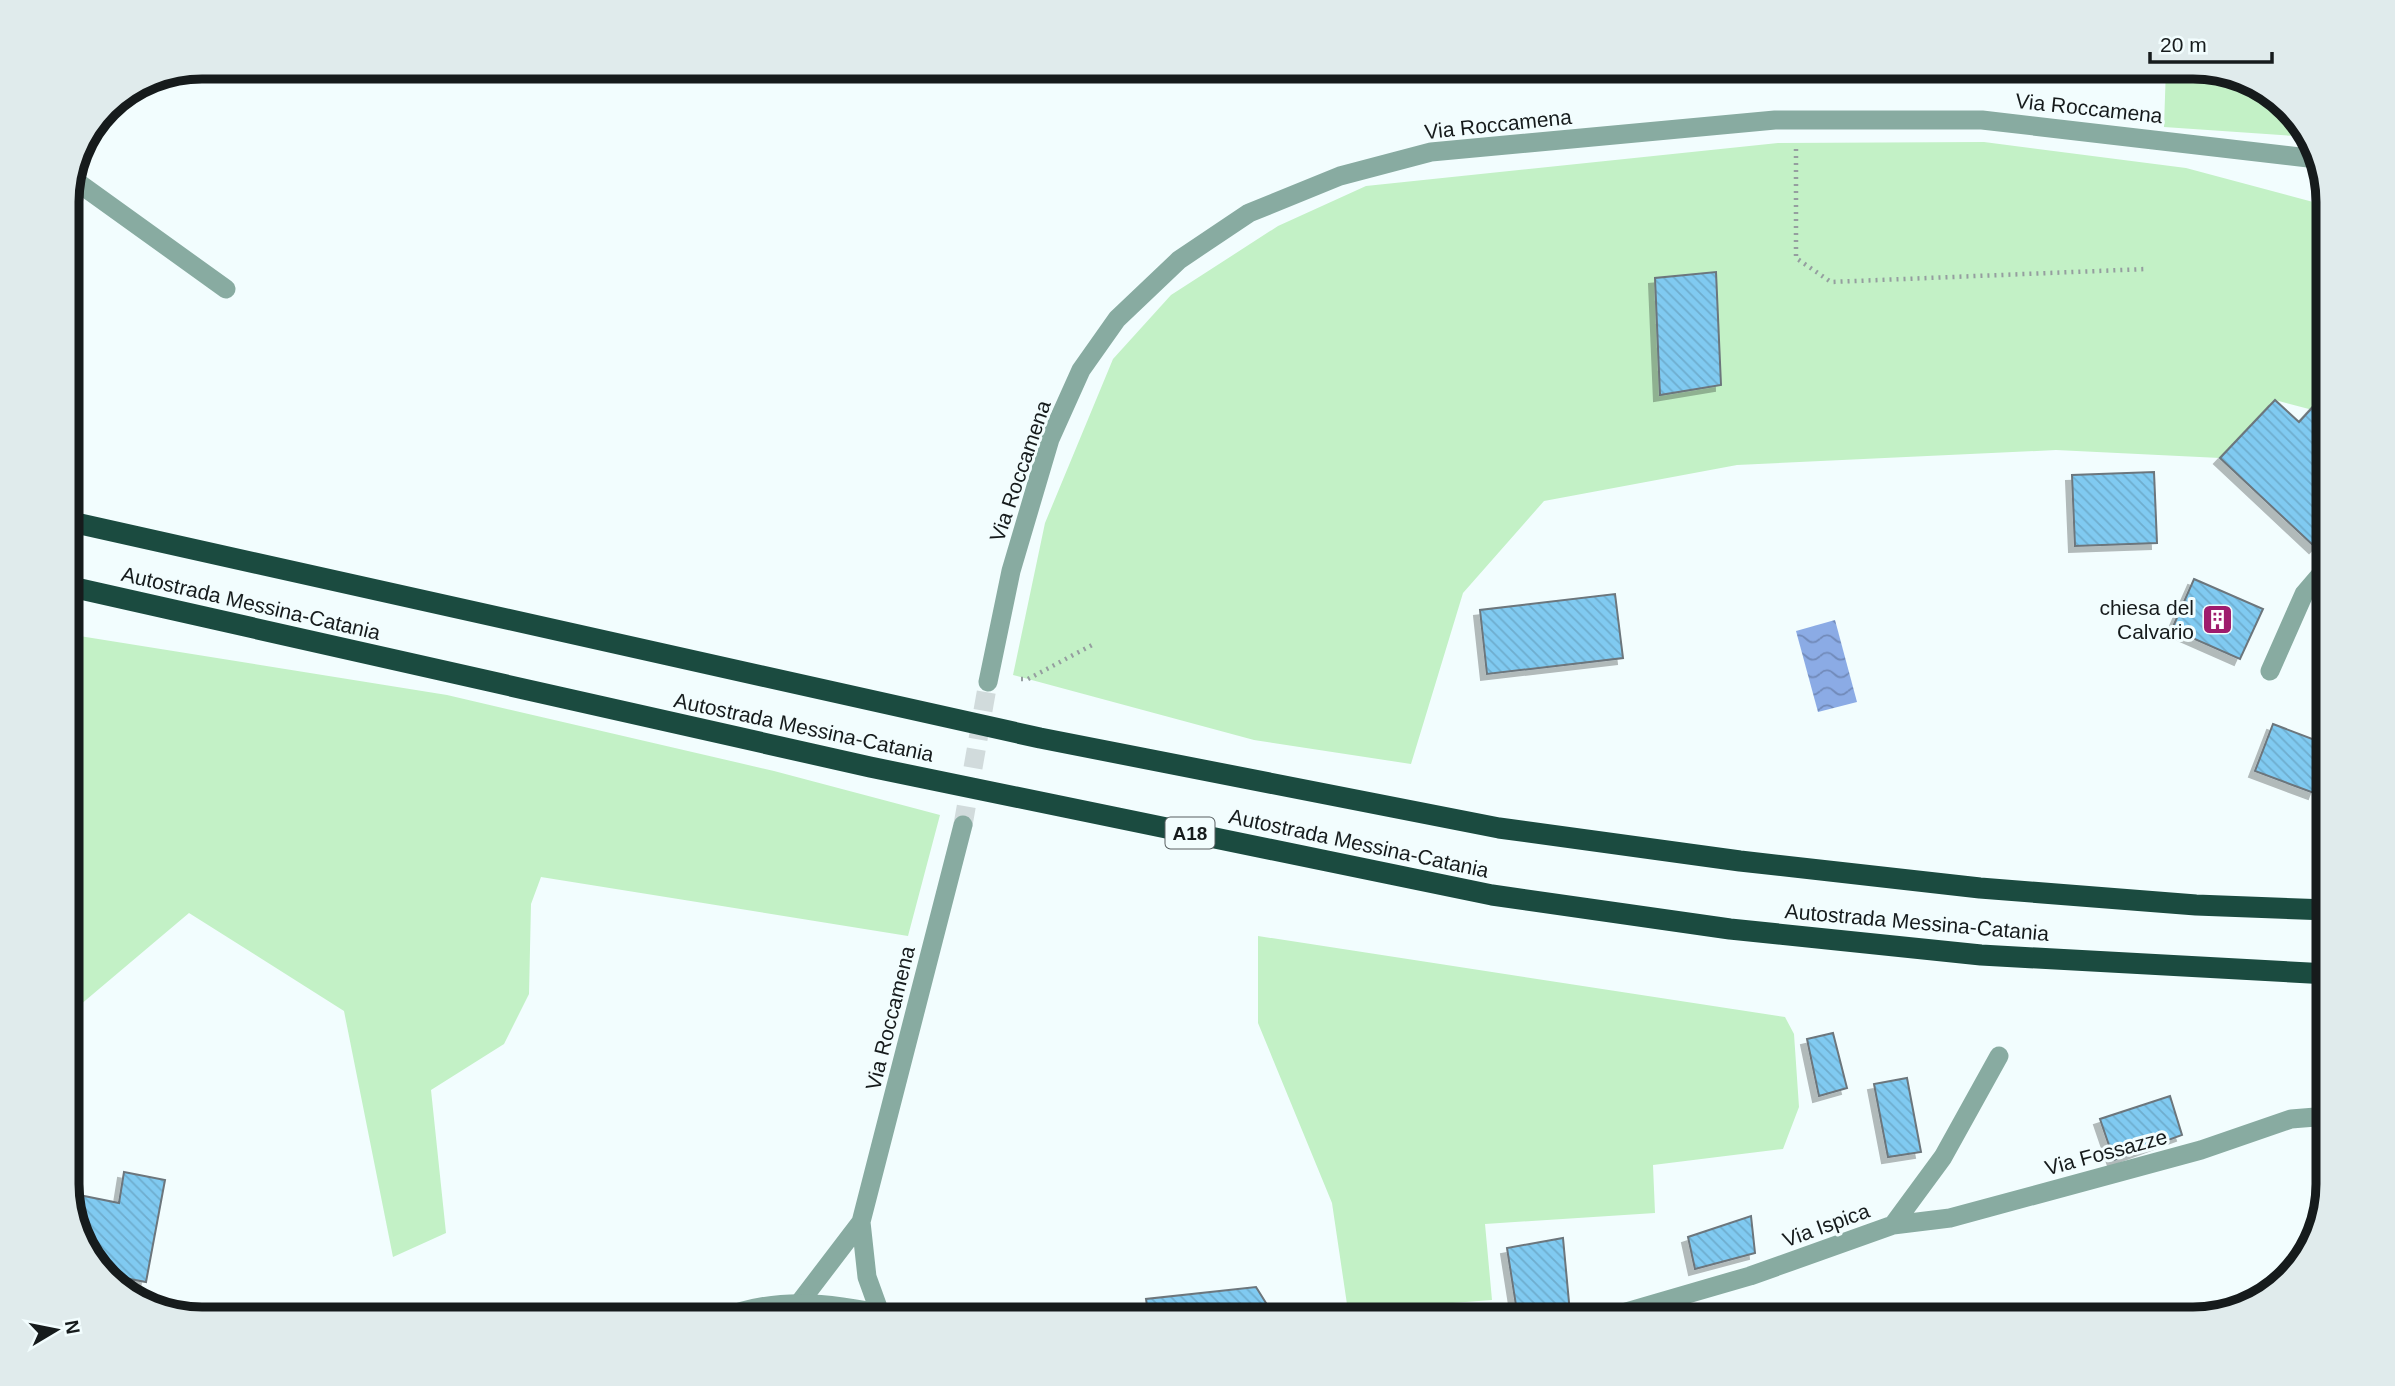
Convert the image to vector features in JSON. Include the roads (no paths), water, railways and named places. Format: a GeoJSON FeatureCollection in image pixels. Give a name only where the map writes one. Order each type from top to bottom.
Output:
{"type":"FeatureCollection","features":[{"type":"Feature","properties":{"kind":"highway","name":"Autostrada Messina-Catania"},"geometry":{"type":"LineString","coordinates":[[79,524],[1040,738],[1499,828],[1740,861],[1980,888],[2196,905],[2316,910]]}},
{"type":"Feature","properties":{"kind":"highway","name":"Autostrada Messina-Catania"},"geometry":{"type":"LineString","coordinates":[[79,589],[870,767],[1492,895],[1730,929],[1981,955],[2316,973]]}},
{"type":"Feature","properties":{"kind":"street","name":"Via Roccamena"},"geometry":{"type":"LineString","coordinates":[[988,682],[1015,558],[1051,439],[1081,370],[1117,319],[1189,254],[1249,213],[1340,176],[1431,152],[1796,120],[1982,120],[2308,158]]}},
{"type":"Feature","properties":{"kind":"street"},"geometry":{"type":"LineString","coordinates":[[80,184],[226,289]]}},
{"type":"Feature","properties":{"kind":"street"},"geometry":{"type":"LineString","coordinates":[[2270,671],[2304,594],[2316,580]]}},
{"type":"Feature","properties":{"kind":"street","name":"Via Roccamena"},"geometry":{"type":"LineString","coordinates":[[861,1222],[963,825]]}},
{"type":"Feature","properties":{"kind":"street","name":"Via Ispica"},"geometry":{"type":"LineString","coordinates":[[1643,1307],[1751,1276],[1893,1224],[1943,1157],[1999,1056]]}},
{"type":"Feature","properties":{"kind":"street","name":"Via Fossazze"},"geometry":{"type":"LineString","coordinates":[[1893,1224],[1950,1218],[2201,1150],[2291,1119],[2316,1117]]}},
{"type":"Feature","properties":{"kind":"street"},"geometry":{"type":"LineString","coordinates":[[800,1303],[861,1222]]}},
{"type":"Feature","properties":{"kind":"street"},"geometry":{"type":"LineString","coordinates":[[861,1222],[867,1277],[878,1307]]}},
{"type":"Feature","properties":{"kind":"street"},"geometry":{"type":"LineString","coordinates":[[767,1307],[800,1303],[832,1307]]}},
{"type":"Feature","properties":{"kind":"water"},"geometry":{"type":"Polygon","coordinates":[[[1835,620],[1857,702],[1818,712],[1796,631],[1835,620]]]}},
{"type":"Feature","properties":{"kind":"tunnel"},"geometry":{"type":"LineString","coordinates":[[963,825],[988,682]]}},
{"type":"Feature","properties":{"kind":"place","name":"chiesa del Calvario"},"geometry":{"type":"Point","coordinates":[2217,619]}}]}
